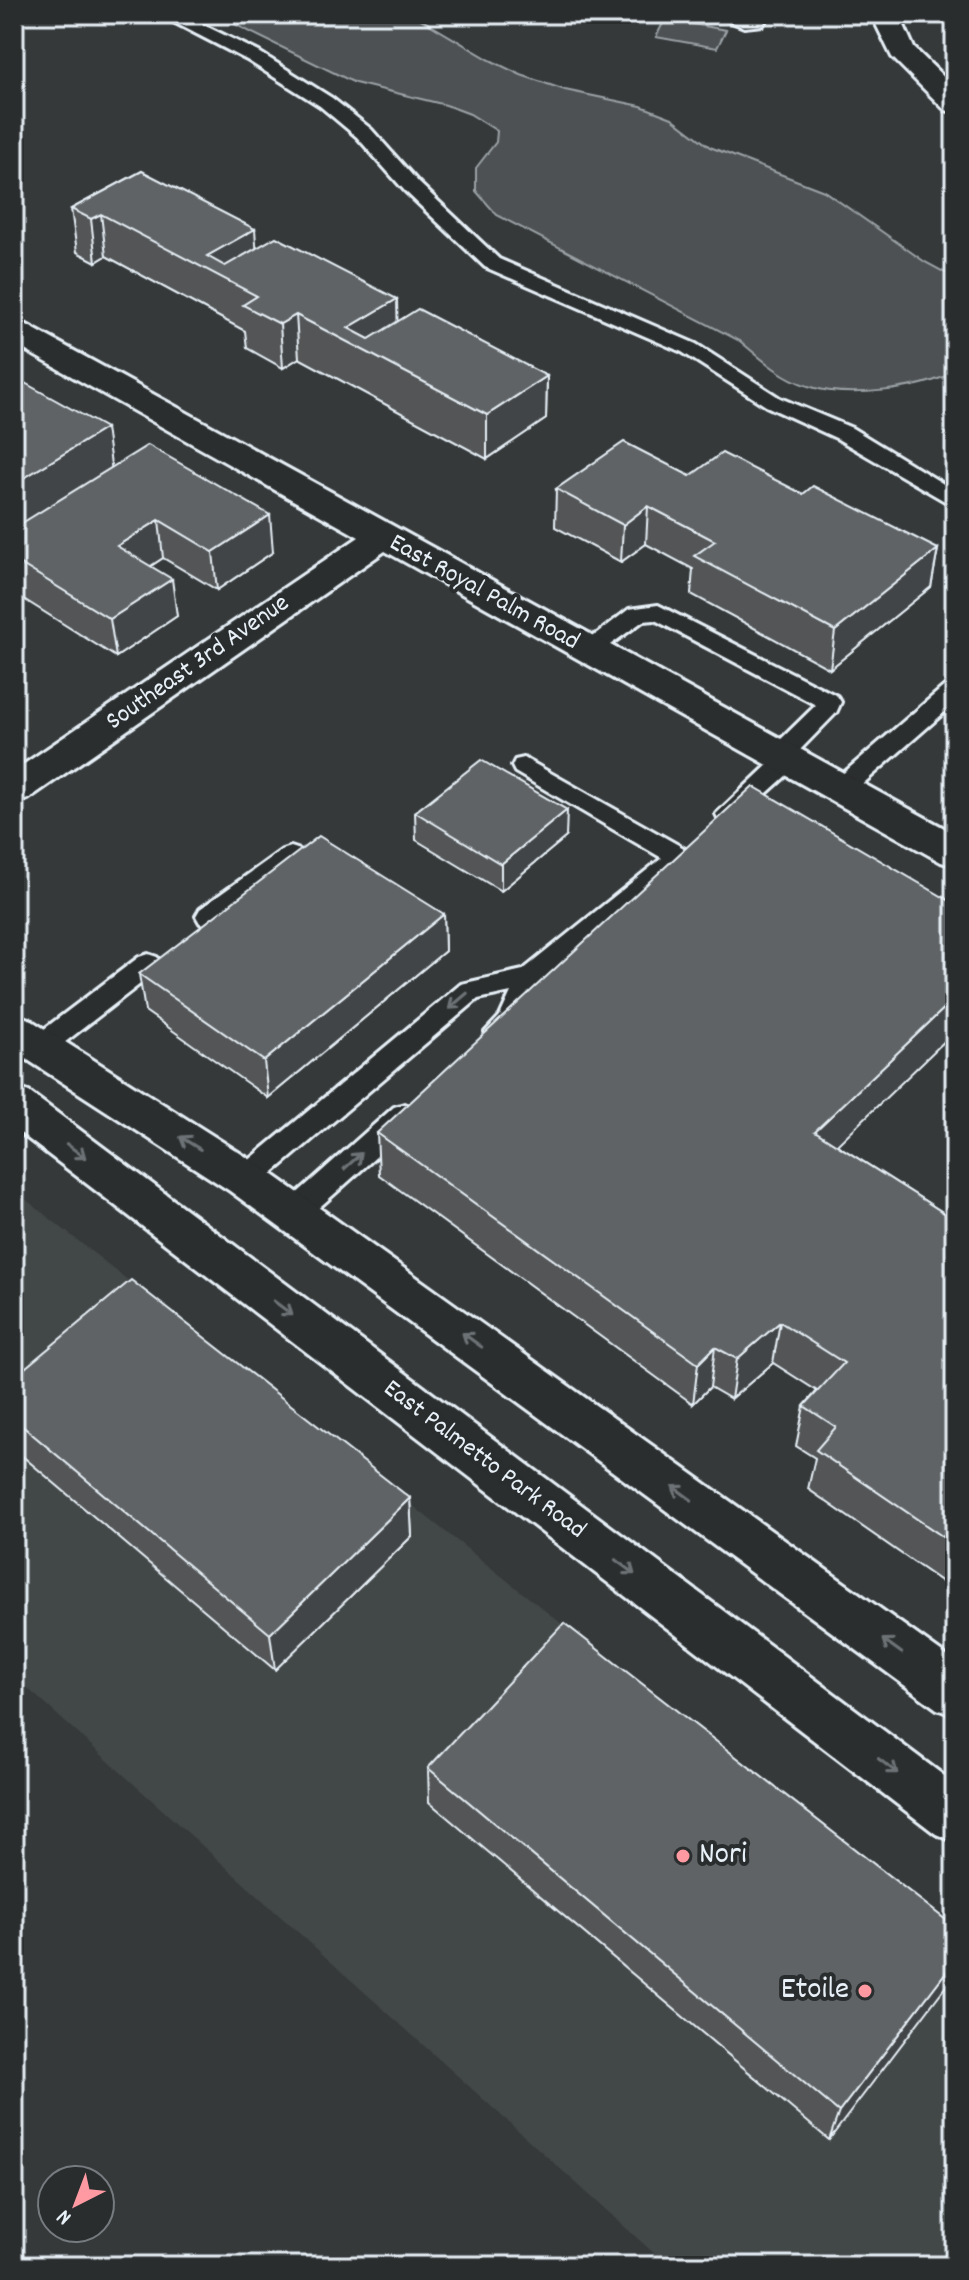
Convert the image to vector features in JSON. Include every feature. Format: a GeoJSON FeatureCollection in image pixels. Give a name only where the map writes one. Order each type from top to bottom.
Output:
{"type":"FeatureCollection","features":[{"type":"Feature","properties":{"kind":"street"},"geometry":{"type":"LineString","coordinates":[[885,14],[902,51],[955,104]]}},
{"type":"Feature","properties":{"kind":"street","name":"East Royal Palm Road"},"geometry":{"type":"LineString","coordinates":[[14,331],[955,852]]}},
{"type":"Feature","properties":{"kind":"street","name":"Southeast 3rd Avenue"},"geometry":{"type":"LineString","coordinates":[[14,790],[382,537]]}},
{"type":"Feature","properties":{"kind":"street"},"geometry":{"type":"LineString","coordinates":[[27,1038],[246,1179],[955,1692]]}},
{"type":"Feature","properties":{"kind":"street","name":"East Palmetto Park Road"},"geometry":{"type":"LineString","coordinates":[[14,1104],[955,1816]]}},
{"type":"Feature","properties":{"kind":"lane"},"geometry":{"type":"LineString","coordinates":[[167,14],[253,56],[326,102],[364,133],[412,187],[492,263],[689,348],[773,402],[844,433],[955,500]]}},
{"type":"Feature","properties":{"kind":"lane"},"geometry":{"type":"LineString","coordinates":[[735,14],[744,22],[757,21],[761,14]]}},
{"type":"Feature","properties":{"kind":"lane"},"geometry":{"type":"LineString","coordinates":[[475,1052],[510,1022],[531,978],[707,833],[784,758],[828,707],[829,702],[658,612],[637,614],[588,650]]}},
{"type":"Feature","properties":{"kind":"lane"},"geometry":{"type":"LineString","coordinates":[[841,789],[955,690]]}},
{"type":"Feature","properties":{"kind":"lane"},"geometry":{"type":"LineString","coordinates":[[524,766],[680,857]]}},
{"type":"Feature","properties":{"kind":"lane"},"geometry":{"type":"LineString","coordinates":[[209,916],[291,856]]}},
{"type":"Feature","properties":{"kind":"lane"},"geometry":{"type":"LineString","coordinates":[[27,1038],[148,964]]}},
{"type":"Feature","properties":{"kind":"lane"},"geometry":{"type":"LineString","coordinates":[[246,1179],[470,991],[531,978]]}},
{"type":"Feature","properties":{"kind":"lane"},"geometry":{"type":"LineString","coordinates":[[294,1213],[429,1093]]}},
{"type":"Feature","properties":{"kind":"shaded area"},"geometry":{"type":"Polygon","coordinates":[[[220,14],[412,14],[521,75],[565,90],[641,106],[672,118],[710,147],[824,191],[925,262],[955,278],[955,372],[922,384],[862,392],[824,390],[789,378],[740,341],[497,215],[476,191],[476,168],[496,142],[497,131],[470,114],[446,105],[355,83],[234,24],[220,14]]]}},
{"type":"Feature","properties":{"kind":"shaded area"},"geometry":{"type":"Polygon","coordinates":[[[665,19],[726,30],[717,48],[656,37],[665,19]]]}},
{"type":"Feature","properties":{"kind":"shaded area"},"geometry":{"type":"Polygon","coordinates":[[[14,1190],[955,1935],[955,2266],[668,2266],[14,1676],[14,1190]]]}},
{"type":"Feature","properties":{"kind":"building"},"geometry":{"type":"Polygon","coordinates":[[[142,171],[255,229],[207,256],[225,266],[276,237],[397,299],[348,328],[369,339],[418,309],[547,376],[487,415],[296,315],[280,324],[243,305],[257,296],[101,214],[91,219],[71,209],[142,171]]]}},
{"type":"Feature","properties":{"kind":"building"},"geometry":{"type":"Polygon","coordinates":[[[14,377],[106,428],[14,484],[14,377]]]}},
{"type":"Feature","properties":{"kind":"building"},"geometry":{"type":"Polygon","coordinates":[[[624,442],[690,476],[722,453],[803,494],[813,486],[938,549],[835,631],[694,556],[715,541],[648,506],[623,525],[556,489],[624,442]]]}},
{"type":"Feature","properties":{"kind":"building"},"geometry":{"type":"Polygon","coordinates":[[[148,445],[270,515],[213,552],[159,520],[117,546],[172,579],[110,619],[14,560],[14,528],[148,445]]]}},
{"type":"Feature","properties":{"kind":"building"},"geometry":{"type":"Polygon","coordinates":[[[481,760],[567,810],[501,864],[415,812],[481,760]]]}},
{"type":"Feature","properties":{"kind":"building"},"geometry":{"type":"Polygon","coordinates":[[[753,786],[955,904],[955,998],[815,1131],[955,1220],[955,1545],[816,1450],[836,1427],[804,1406],[844,1363],[780,1322],[737,1359],[715,1347],[698,1364],[377,1133],[753,786]]]}},
{"type":"Feature","properties":{"kind":"building"},"geometry":{"type":"Polygon","coordinates":[[[319,836],[444,914],[264,1061],[139,974],[319,836]]]}},
{"type":"Feature","properties":{"kind":"building"},"geometry":{"type":"Polygon","coordinates":[[[131,1280],[410,1498],[270,1634],[14,1419],[14,1377],[131,1280]]]}},
{"type":"Feature","properties":{"kind":"building"},"geometry":{"type":"Polygon","coordinates":[[[564,1623],[955,1927],[955,1960],[839,2112],[428,1768],[564,1623]]]}},
{"type":"Feature","properties":{"kind":"place","name":"Nori"},"geometry":{"type":"Point","coordinates":[683,1856]}},
{"type":"Feature","properties":{"kind":"place","name":"Etoile"},"geometry":{"type":"Point","coordinates":[865,1991]}}]}
